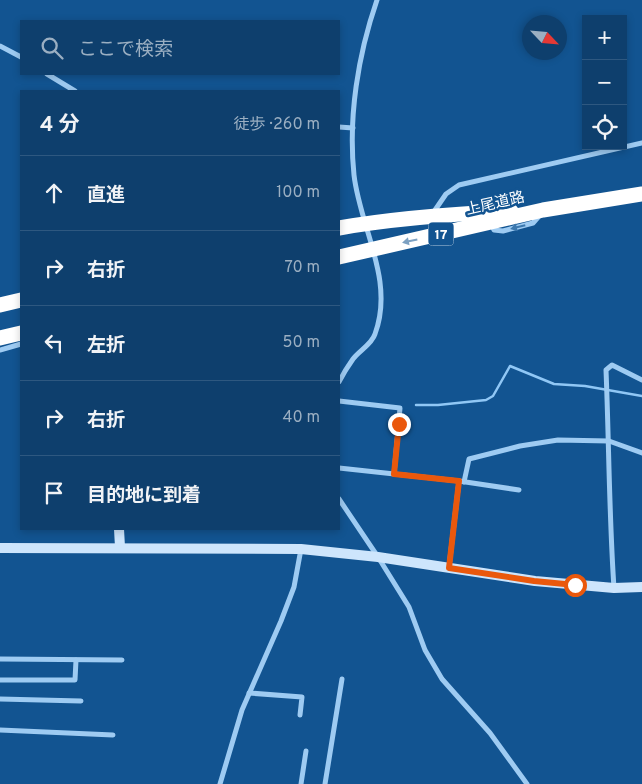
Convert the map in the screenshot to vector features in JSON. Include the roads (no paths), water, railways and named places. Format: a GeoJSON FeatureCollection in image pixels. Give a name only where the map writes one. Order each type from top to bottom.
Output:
{"type":"FeatureCollection","features":[{"type":"Feature","properties":{"kind":"highway","name":"上尾道路"},"geometry":{"type":"LineString","coordinates":[[340,257],[543,210],[642,194]]}},
{"type":"Feature","properties":{"kind":"highway","name":"上尾道路"},"geometry":{"type":"LineString","coordinates":[[340,228],[365,223],[432,216],[543,210]]}},
{"type":"Feature","properties":{"kind":"highway"},"geometry":{"type":"LineString","coordinates":[[0,305],[20,300]]}},
{"type":"Feature","properties":{"kind":"highway"},"geometry":{"type":"LineString","coordinates":[[0,338],[20,333]]}},
{"type":"Feature","properties":{"kind":"street"},"geometry":{"type":"LineString","coordinates":[[340,380],[353,359],[375,336],[380,313],[380,286],[377,262],[359,204],[354,175],[354,128],[357,83],[368,27],[377,0]]}},
{"type":"Feature","properties":{"kind":"street"},"geometry":{"type":"LineString","coordinates":[[0,46],[20,56]]}},
{"type":"Feature","properties":{"kind":"street"},"geometry":{"type":"LineString","coordinates":[[49,75],[73,90]]}},
{"type":"Feature","properties":{"kind":"street"},"geometry":{"type":"LineString","coordinates":[[340,127],[354,128]]}},
{"type":"Feature","properties":{"kind":"street"},"geometry":{"type":"LineString","coordinates":[[432,216],[446,194],[459,185],[642,142]]}},
{"type":"Feature","properties":{"kind":"street"},"geometry":{"type":"LineString","coordinates":[[0,350],[20,344]]}},
{"type":"Feature","properties":{"kind":"street"},"geometry":{"type":"LineString","coordinates":[[614,588],[609,516],[609,441],[606,370],[612,364],[642,380]]}},
{"type":"Feature","properties":{"kind":"street"},"geometry":{"type":"LineString","coordinates":[[340,401],[400,408],[394,474]]}},
{"type":"Feature","properties":{"kind":"street"},"geometry":{"type":"LineString","coordinates":[[449,568],[461,481],[469,459],[520,446],[558,440],[609,441],[642,453]]}},
{"type":"Feature","properties":{"kind":"street"},"geometry":{"type":"LineString","coordinates":[[340,468],[461,481],[519,490]]}},
{"type":"Feature","properties":{"kind":"street"},"geometry":{"type":"LineString","coordinates":[[340,500],[409,607],[425,650],[442,679],[490,733],[527,784]]}},
{"type":"Feature","properties":{"kind":"street"},"geometry":{"type":"LineString","coordinates":[[119,530],[120,547]]}},
{"type":"Feature","properties":{"kind":"street"},"geometry":{"type":"LineString","coordinates":[[0,548],[301,549],[378,557],[534,581],[614,588],[642,587]]}},
{"type":"Feature","properties":{"kind":"street"},"geometry":{"type":"LineString","coordinates":[[220,784],[242,710],[291,595],[301,549]]}},
{"type":"Feature","properties":{"kind":"street"},"geometry":{"type":"LineString","coordinates":[[0,659],[122,660]]}},
{"type":"Feature","properties":{"kind":"street"},"geometry":{"type":"LineString","coordinates":[[0,680],[75,680],[76,660]]}},
{"type":"Feature","properties":{"kind":"street"},"geometry":{"type":"LineString","coordinates":[[325,784],[342,679]]}},
{"type":"Feature","properties":{"kind":"street"},"geometry":{"type":"LineString","coordinates":[[249,693],[302,697],[300,715]]}},
{"type":"Feature","properties":{"kind":"street"},"geometry":{"type":"LineString","coordinates":[[0,699],[81,701]]}},
{"type":"Feature","properties":{"kind":"street"},"geometry":{"type":"LineString","coordinates":[[0,730],[112,735]]}},
{"type":"Feature","properties":{"kind":"street"},"geometry":{"type":"LineString","coordinates":[[301,784],[306,750]]}},
{"type":"Feature","properties":{"kind":"waterway"},"geometry":{"type":"LineString","coordinates":[[416,405],[438,405],[486,400],[493,396],[510,366],[554,384],[585,386],[642,396]]}}]}
